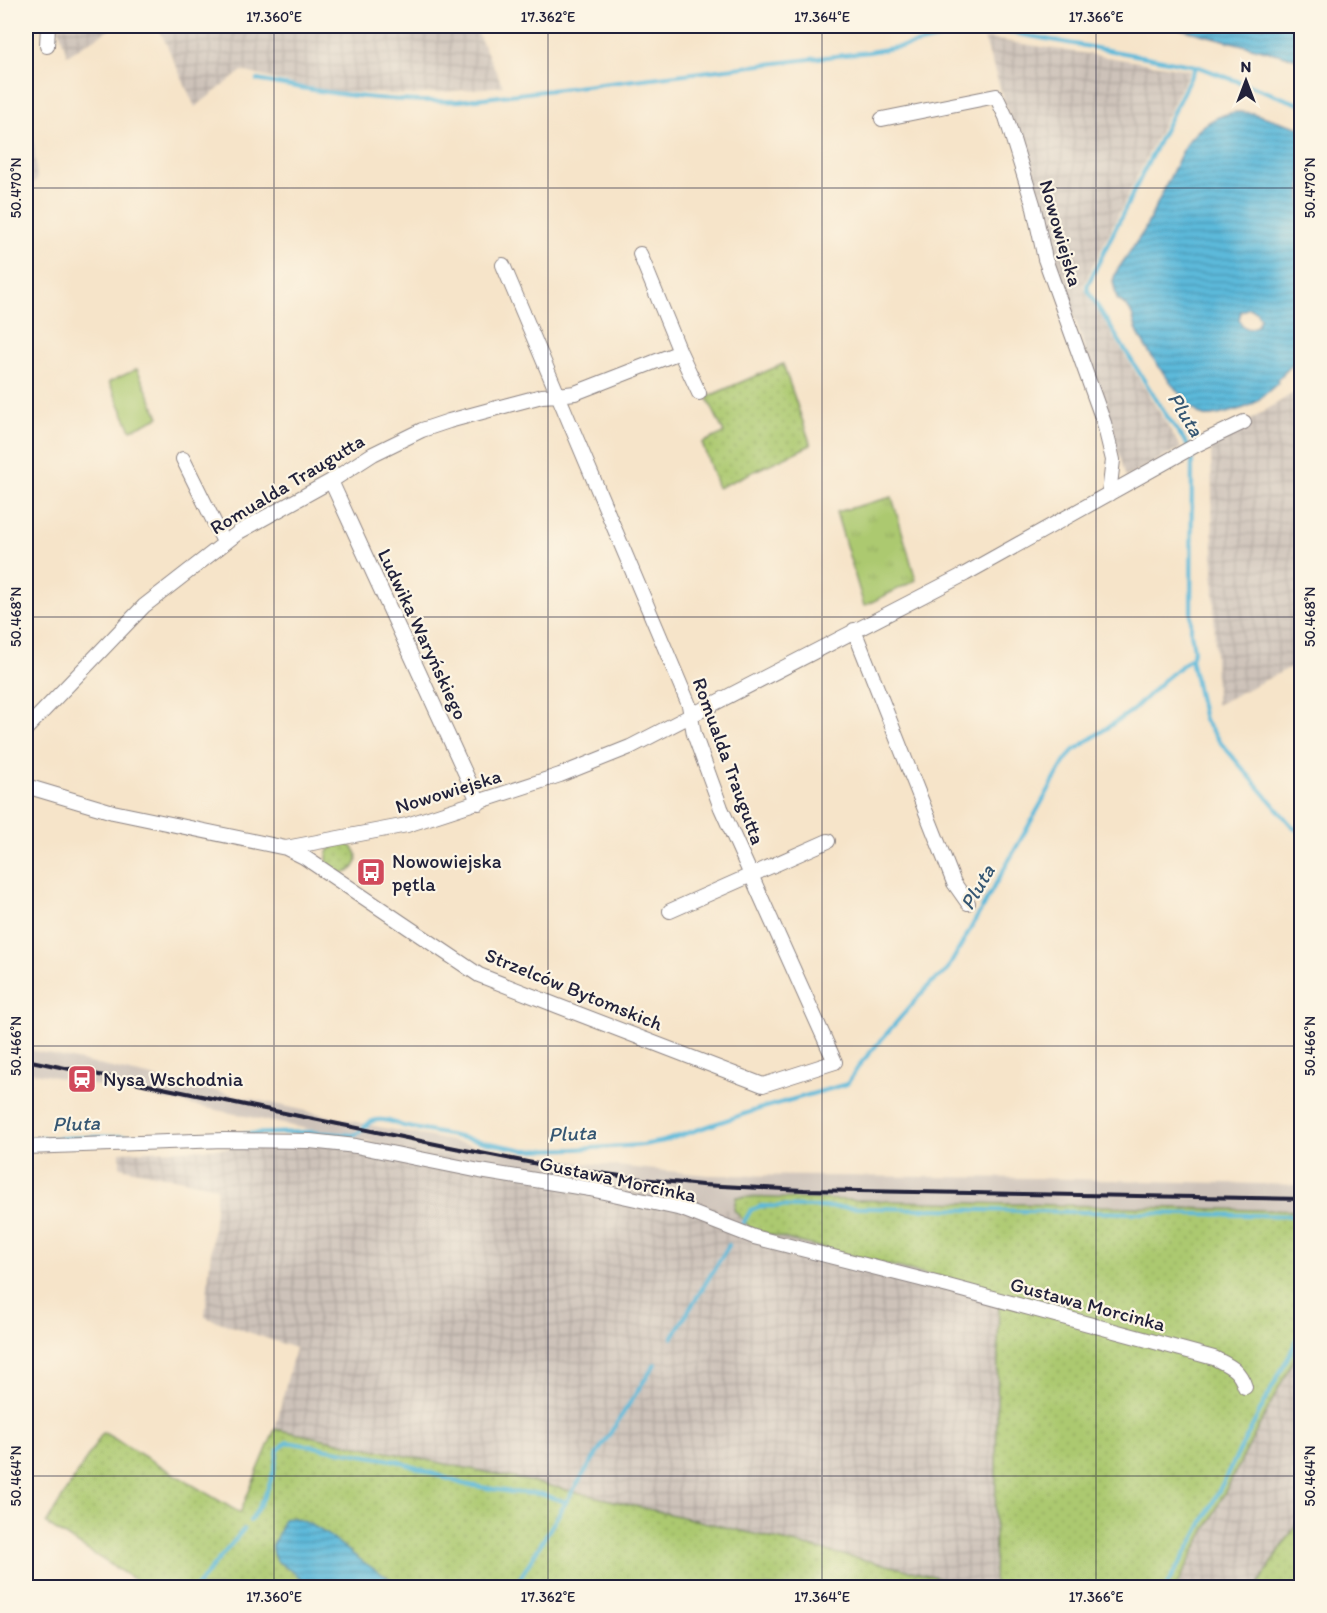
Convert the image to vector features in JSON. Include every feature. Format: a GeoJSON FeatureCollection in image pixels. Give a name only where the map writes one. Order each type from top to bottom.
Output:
{"type":"FeatureCollection","features":[{"type":"Feature","properties":{"kind":"street"},"geometry":{"type":"LineString","coordinates":[[46,46],[48,26]]}},
{"type":"Feature","properties":{"kind":"street","name":"Nowowiejska"},"geometry":{"type":"LineString","coordinates":[[882,119],[996,96],[1006,117],[1033,204],[1045,259],[1104,423],[1113,460],[1109,494]]}},
{"type":"Feature","properties":{"kind":"street"},"geometry":{"type":"LineString","coordinates":[[640,254],[699,393]]}},
{"type":"Feature","properties":{"kind":"street","name":"Romualda Traugutta"},"geometry":{"type":"LineString","coordinates":[[503,265],[690,705],[694,734],[721,808],[835,1062]]}},
{"type":"Feature","properties":{"kind":"street","name":"Romualda Traugutta"},"geometry":{"type":"LineString","coordinates":[[26,729],[144,606],[224,542],[258,520],[331,482],[373,454],[422,430],[543,396],[575,393],[680,352]]}},
{"type":"Feature","properties":{"kind":"street","name":"Nowowiejska"},"geometry":{"type":"LineString","coordinates":[[26,786],[113,812],[286,848],[407,825],[479,803],[630,747],[965,574],[1198,444],[1244,422]]}},
{"type":"Feature","properties":{"kind":"street"},"geometry":{"type":"LineString","coordinates":[[183,459],[224,542]]}},
{"type":"Feature","properties":{"kind":"street","name":"Ludwika Waryńskiego"},"geometry":{"type":"LineString","coordinates":[[331,482],[479,803]]}},
{"type":"Feature","properties":{"kind":"street"},"geometry":{"type":"LineString","coordinates":[[854,630],[954,883],[968,903]]}},
{"type":"Feature","properties":{"kind":"street","name":"Romualda Traugutta"},"geometry":{"type":"LineString","coordinates":[[670,911],[828,841]]}},
{"type":"Feature","properties":{"kind":"street","name":"Strzelców Bytomskich"},"geometry":{"type":"LineString","coordinates":[[286,848],[304,857],[479,975],[558,1006],[763,1085],[835,1062]]}},
{"type":"Feature","properties":{"kind":"street","name":"Gustawa Morcinka"},"geometry":{"type":"LineString","coordinates":[[26,1148],[224,1140],[310,1141],[356,1146],[480,1171],[590,1189],[682,1209],[754,1238],[948,1286],[1214,1358],[1241,1375],[1245,1387]]}},
{"type":"Feature","properties":{"kind":"shaded area"},"geometry":{"type":"Polygon","coordinates":[[[58,26],[115,26],[67,55],[58,26]]]}},
{"type":"Feature","properties":{"kind":"shaded area"},"geometry":{"type":"Polygon","coordinates":[[[158,26],[474,26],[503,86],[414,95],[321,91],[242,71],[195,107],[158,26]]]}},
{"type":"Feature","properties":{"kind":"shaded area"},"geometry":{"type":"Polygon","coordinates":[[[984,38],[1190,70],[1083,286],[1181,448],[1126,477],[984,38]]]}},
{"type":"Feature","properties":{"kind":"shaded area"},"geometry":{"type":"Polygon","coordinates":[[[26,70],[37,180],[26,189],[26,70]]]}},
{"type":"Feature","properties":{"kind":"shaded area"},"geometry":{"type":"Polygon","coordinates":[[[1301,388],[1301,662],[1216,705],[1211,445],[1301,388]]]}},
{"type":"Feature","properties":{"kind":"shaded area"},"geometry":{"type":"Polygon","coordinates":[[[26,1049],[379,1127],[545,1159],[707,1175],[1035,1178],[1301,1185],[1301,1211],[737,1197],[734,1210],[376,1143],[26,1071],[26,1049]]]}},
{"type":"Feature","properties":{"kind":"shaded area"},"geometry":{"type":"Polygon","coordinates":[[[376,1143],[734,1210],[752,1230],[999,1293],[994,1587],[980,1587],[529,1481],[275,1429],[295,1348],[205,1317],[217,1187],[120,1167],[120,1152],[376,1143]]]}},
{"type":"Feature","properties":{"kind":"shaded area"},"geometry":{"type":"Polygon","coordinates":[[[1301,1345],[1301,1517],[1256,1587],[1176,1588],[1301,1345]]]}},
{"type":"Feature","properties":{"kind":"green space"},"geometry":{"type":"Polygon","coordinates":[[[783,364],[811,445],[718,488],[702,443],[724,433],[707,397],[783,364]]]}},
{"type":"Feature","properties":{"kind":"green space"},"geometry":{"type":"Polygon","coordinates":[[[137,369],[159,417],[131,430],[109,382],[137,369]]]}},
{"type":"Feature","properties":{"kind":"green space"},"geometry":{"type":"Polygon","coordinates":[[[892,497],[916,580],[864,606],[836,512],[892,497]]]}},
{"type":"Feature","properties":{"kind":"green space"},"geometry":{"type":"Polygon","coordinates":[[[342,843],[353,847],[357,858],[353,869],[342,873],[331,869],[327,858],[331,847],[342,843]]]}},
{"type":"Feature","properties":{"kind":"green space"},"geometry":{"type":"Polygon","coordinates":[[[736,1197],[1301,1211],[1301,1345],[1176,1587],[994,1587],[999,1293],[752,1230],[734,1210],[736,1197]]]}},
{"type":"Feature","properties":{"kind":"green space"},"geometry":{"type":"Polygon","coordinates":[[[275,1429],[529,1481],[980,1587],[146,1587],[46,1524],[103,1432],[240,1513],[275,1429]]]}},
{"type":"Feature","properties":{"kind":"green space"},"geometry":{"type":"Polygon","coordinates":[[[1301,1517],[1301,1587],[1256,1587],[1301,1517]]]}},
{"type":"Feature","properties":{"kind":"water"},"geometry":{"type":"Polygon","coordinates":[[[1170,26],[1301,26],[1301,60],[1170,26]]]}},
{"type":"Feature","properties":{"kind":"water"},"geometry":{"type":"Polygon","coordinates":[[[1230,113],[1252,113],[1301,128],[1301,356],[1277,380],[1278,383],[1253,404],[1222,414],[1204,416],[1180,394],[1152,356],[1137,331],[1131,312],[1117,299],[1113,281],[1116,272],[1144,231],[1186,144],[1209,122],[1230,113]],[[1249,308],[1241,311],[1239,319],[1242,326],[1249,329],[1257,326],[1260,318],[1256,311],[1249,308]]]}},
{"type":"Feature","properties":{"kind":"water"},"geometry":{"type":"Polygon","coordinates":[[[291,1517],[321,1530],[370,1566],[405,1587],[314,1587],[277,1561],[273,1554],[272,1548],[284,1519],[291,1517]]]}},
{"type":"Feature","properties":{"kind":"waterway"},"geometry":{"type":"LineString","coordinates":[[989,26],[996,30],[1196,66]]}},
{"type":"Feature","properties":{"kind":"waterway"},"geometry":{"type":"LineString","coordinates":[[257,80],[358,96],[459,101],[869,52],[990,27]]}},
{"type":"Feature","properties":{"kind":"waterway","name":"Pluta"},"geometry":{"type":"LineString","coordinates":[[242,1134],[308,1132],[353,1135],[369,1123],[382,1120],[525,1150],[643,1145],[664,1141],[759,1109],[847,1084],[861,1063],[907,1010],[931,983],[946,972],[1065,761],[1073,751],[1133,710],[1191,658],[1194,650],[1191,633],[1192,451],[1164,412],[1087,286],[1196,66],[1302,105]]}},
{"type":"Feature","properties":{"kind":"waterway"},"geometry":{"type":"LineString","coordinates":[[1191,659],[1204,720],[1291,825],[1302,834]]}},
{"type":"Feature","properties":{"kind":"waterway","name":"Pluta"},"geometry":{"type":"LineString","coordinates":[[26,1139],[211,1134]]}},
{"type":"Feature","properties":{"kind":"waterway"},"geometry":{"type":"LineString","coordinates":[[742,1225],[751,1210],[761,1206],[1302,1216]]}},
{"type":"Feature","properties":{"kind":"waterway"},"geometry":{"type":"LineString","coordinates":[[672,1338],[729,1245]]}},
{"type":"Feature","properties":{"kind":"waterway"},"geometry":{"type":"LineString","coordinates":[[1165,1588],[1194,1539],[1302,1330]]}},
{"type":"Feature","properties":{"kind":"waterway"},"geometry":{"type":"LineString","coordinates":[[514,1588],[574,1489],[655,1364]]}},
{"type":"Feature","properties":{"kind":"waterway"},"geometry":{"type":"LineString","coordinates":[[250,1521],[268,1487],[278,1450],[287,1442],[397,1461],[463,1484],[511,1492],[541,1494],[566,1502]]}},
{"type":"Feature","properties":{"kind":"waterway"},"geometry":{"type":"LineString","coordinates":[[195,1588],[244,1529]]}},
{"type":"Feature","properties":{"kind":"railway"},"geometry":{"type":"LineString","coordinates":[[26,1060],[455,1148],[543,1165],[642,1179],[702,1185],[804,1190],[1302,1199]]}},
{"type":"Feature","properties":{"kind":"place","name":"Nowowiejska pętla"},"geometry":{"type":"Point","coordinates":[371,872]}},
{"type":"Feature","properties":{"kind":"place","name":"Nysa Wschodnia"},"geometry":{"type":"Point","coordinates":[82,1079]}}]}
